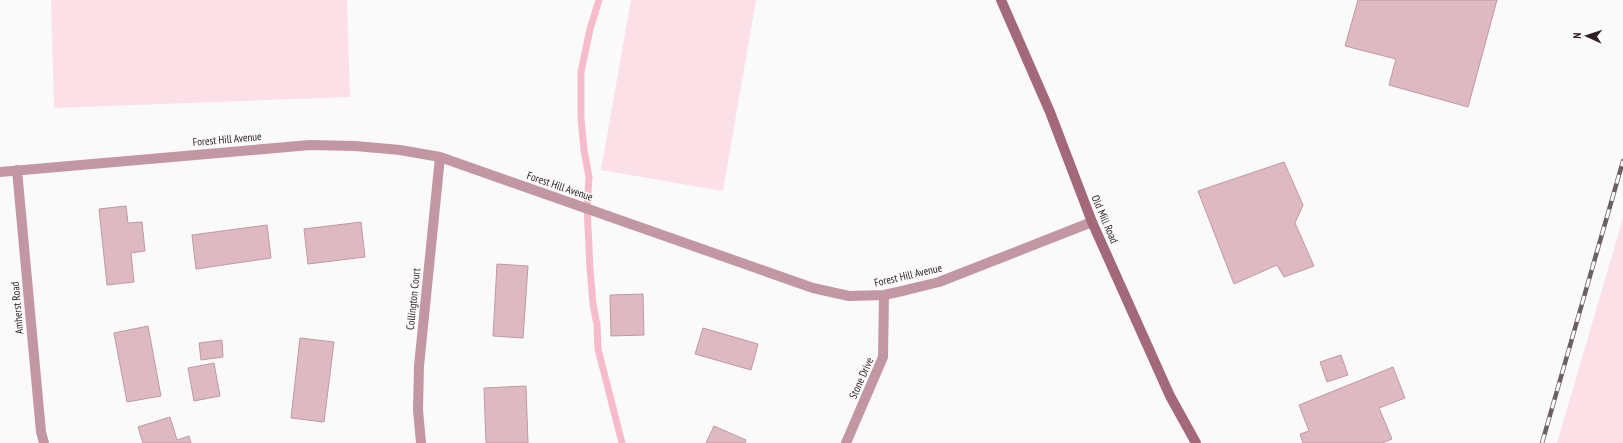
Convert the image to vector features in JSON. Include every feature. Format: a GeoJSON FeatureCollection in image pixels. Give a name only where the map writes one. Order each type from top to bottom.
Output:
{"type":"FeatureCollection","features":[{"type":"Feature","properties":{"kind":"street","name":"Old Mill Road"},"geometry":{"type":"LineString","coordinates":[[1001,0],[1050,112],[1092,222],[1170,396],[1196,443]]}},
{"type":"Feature","properties":{"kind":"street","name":"Forest Hill Avenue"},"geometry":{"type":"LineString","coordinates":[[0,172],[310,146],[355,146],[393,149],[440,157],[813,288],[849,296],[884,295],[939,282],[1092,222]]}},
{"type":"Feature","properties":{"kind":"street","name":"Collington Court"},"geometry":{"type":"LineString","coordinates":[[421,443],[418,410],[419,366],[440,157]]}},
{"type":"Feature","properties":{"kind":"street","name":"Amherst Road"},"geometry":{"type":"LineString","coordinates":[[17,170],[32,346],[41,432],[44,443]]}},
{"type":"Feature","properties":{"kind":"street","name":"Stone Drive"},"geometry":{"type":"LineString","coordinates":[[846,443],[883,357],[884,295]]}},
{"type":"Feature","properties":{"kind":"shaded area"},"geometry":{"type":"Polygon","coordinates":[[[51,0],[347,0],[350,97],[54,108],[51,0]]]}},
{"type":"Feature","properties":{"kind":"shaded area"},"geometry":{"type":"Polygon","coordinates":[[[631,0],[756,0],[723,191],[601,170],[631,0]]]}},
{"type":"Feature","properties":{"kind":"shaded area"},"geometry":{"type":"Polygon","coordinates":[[[1623,218],[1623,443],[1557,443],[1623,218]]]}},
{"type":"Feature","properties":{"kind":"building"},"geometry":{"type":"Polygon","coordinates":[[[1358,0],[1497,0],[1468,107],[1389,85],[1396,59],[1345,46],[1358,0]]]}},
{"type":"Feature","properties":{"kind":"building"},"geometry":{"type":"Polygon","coordinates":[[[1284,162],[1303,205],[1295,223],[1314,266],[1284,277],[1277,265],[1234,284],[1198,191],[1284,162]]]}},
{"type":"Feature","properties":{"kind":"building"},"geometry":{"type":"Polygon","coordinates":[[[126,206],[128,223],[142,222],[145,251],[131,253],[134,282],[107,285],[99,209],[126,206]]]}},
{"type":"Feature","properties":{"kind":"building"},"geometry":{"type":"Polygon","coordinates":[[[361,222],[365,257],[308,264],[304,229],[361,222]]]}},
{"type":"Feature","properties":{"kind":"building"},"geometry":{"type":"Polygon","coordinates":[[[267,225],[271,258],[196,269],[192,235],[267,225]]]}},
{"type":"Feature","properties":{"kind":"building"},"geometry":{"type":"Polygon","coordinates":[[[497,264],[528,266],[523,338],[493,336],[497,264]]]}},
{"type":"Feature","properties":{"kind":"building"},"geometry":{"type":"Polygon","coordinates":[[[643,294],[644,335],[611,336],[610,295],[643,294]]]}},
{"type":"Feature","properties":{"kind":"building"},"geometry":{"type":"Polygon","coordinates":[[[148,326],[161,396],[127,402],[114,333],[148,326]]]}},
{"type":"Feature","properties":{"kind":"building"},"geometry":{"type":"Polygon","coordinates":[[[703,328],[758,344],[751,370],[695,354],[703,328]]]}},
{"type":"Feature","properties":{"kind":"building"},"geometry":{"type":"Polygon","coordinates":[[[300,338],[334,342],[324,422],[291,418],[300,338]]]}},
{"type":"Feature","properties":{"kind":"building"},"geometry":{"type":"Polygon","coordinates":[[[222,340],[223,357],[201,360],[199,343],[222,340]]]}},
{"type":"Feature","properties":{"kind":"building"},"geometry":{"type":"Polygon","coordinates":[[[1341,355],[1348,375],[1327,382],[1320,362],[1341,355]]]}},
{"type":"Feature","properties":{"kind":"building"},"geometry":{"type":"Polygon","coordinates":[[[214,363],[220,396],[194,401],[188,368],[214,363]]]}},
{"type":"Feature","properties":{"kind":"building"},"geometry":{"type":"Polygon","coordinates":[[[1393,367],[1405,398],[1379,408],[1392,439],[1382,443],[1303,443],[1300,434],[1309,431],[1299,405],[1393,367]]]}},
{"type":"Feature","properties":{"kind":"building"},"geometry":{"type":"Polygon","coordinates":[[[526,386],[528,443],[486,443],[484,388],[526,386]]]}},
{"type":"Feature","properties":{"kind":"building"},"geometry":{"type":"Polygon","coordinates":[[[170,417],[177,440],[189,436],[191,443],[143,443],[138,427],[170,417]]]}},
{"type":"Feature","properties":{"kind":"building"},"geometry":{"type":"Polygon","coordinates":[[[714,426],[746,440],[745,443],[706,443],[714,426]]]}},
{"type":"Feature","properties":{"kind":"waterway"},"geometry":{"type":"LineString","coordinates":[[599,0],[590,29],[581,72],[581,118],[584,150],[589,177],[587,207],[590,268],[593,304],[597,325],[598,349],[622,443]]}},
{"type":"Feature","properties":{"kind":"railway"},"geometry":{"type":"LineString","coordinates":[[1542,443],[1623,161]]}}]}
